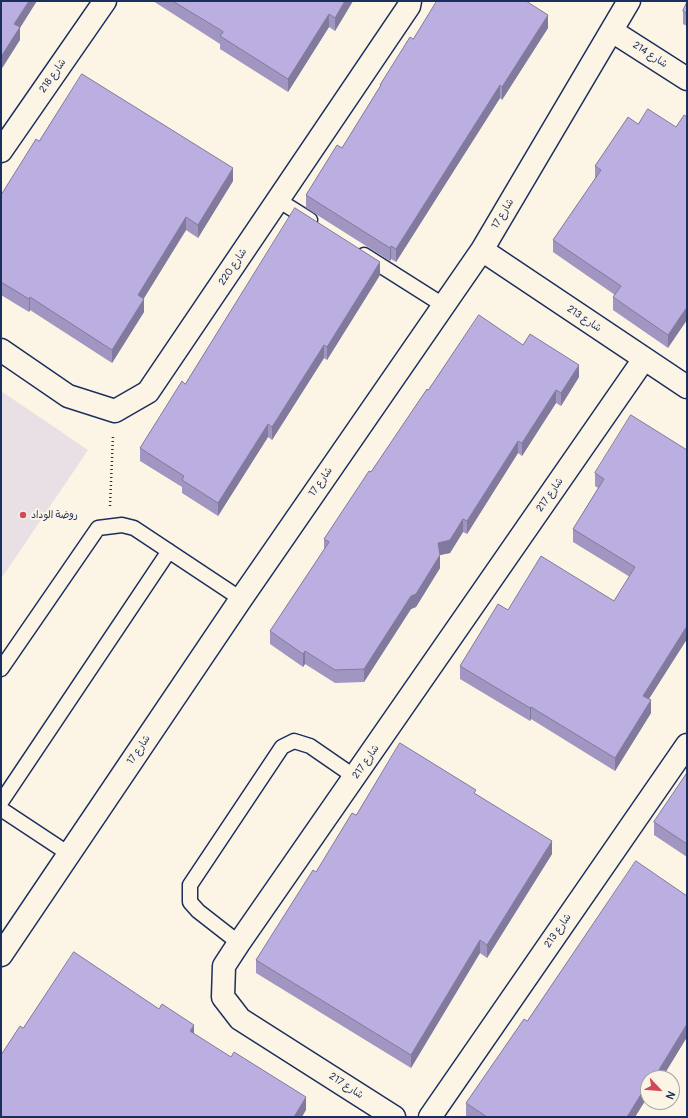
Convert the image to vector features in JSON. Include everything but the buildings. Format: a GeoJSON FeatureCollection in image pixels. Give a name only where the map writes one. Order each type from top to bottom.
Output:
{"type":"FeatureCollection","features":[{"type":"Feature","properties":{"kind":"street","name":"شارع 218"},"geometry":{"type":"LineString","coordinates":[[1,151],[105,1]]}},
{"type":"Feature","properties":{"kind":"street","name":"شارع 220"},"geometry":{"type":"LineString","coordinates":[[114,411],[148,392],[409,6],[410,1]]}},
{"type":"Feature","properties":{"kind":"street","name":"شارع 17"},"geometry":{"type":"LineString","coordinates":[[1,955],[241,599],[482,250],[629,1]]}},
{"type":"Feature","properties":{"kind":"street","name":"شارع 214"},"geometry":{"type":"LineString","coordinates":[[612,31],[687,79]]}},
{"type":"Feature","properties":{"kind":"street","name":"شارع 213"},"geometry":{"type":"LineString","coordinates":[[482,250],[687,387]]}},
{"type":"Feature","properties":{"kind":"street"},"geometry":{"type":"LineString","coordinates":[[1,350],[68,396],[114,411]]}},
{"type":"Feature","properties":{"kind":"street","name":"شارع 217"},"geometry":{"type":"LineString","coordinates":[[394,1117],[240,1018],[223,997],[224,966],[644,359]]}},
{"type":"Feature","properties":{"kind":"street","name":"شارع 213"},"geometry":{"type":"LineString","coordinates":[[430,1117],[687,745]]}},
{"type":"Feature","properties":{"kind":"lane"},"geometry":{"type":"LineString","coordinates":[[278,200],[324,229]]}},
{"type":"Feature","properties":{"kind":"lane"},"geometry":{"type":"LineString","coordinates":[[351,246],[443,305]]}},
{"type":"Feature","properties":{"kind":"lane"},"geometry":{"type":"LineString","coordinates":[[1,669],[98,528],[122,525],[134,528],[241,599]]}},
{"type":"Feature","properties":{"kind":"lane"},"geometry":{"type":"LineString","coordinates":[[1,802],[169,551]]}},
{"type":"Feature","properties":{"kind":"lane"},"geometry":{"type":"LineString","coordinates":[[239,943],[198,911],[190,902],[190,885],[282,747],[294,741],[310,746],[355,777]]}},
{"type":"Feature","properties":{"kind":"lane"},"geometry":{"type":"LineString","coordinates":[[1,809],[69,854]]}},
{"type":"Feature","properties":{"kind":"path"},"geometry":{"type":"LineString","coordinates":[[109,526],[114,411]]}},
{"type":"Feature","properties":{"kind":"shaded area","name":"روضة الوداد"},"geometry":{"type":"Polygon","coordinates":[[[1,391],[88,450],[1,579],[1,391]]]}},
{"type":"Feature","properties":{"kind":"place","name":"روضة الوداد"},"geometry":{"type":"Point","coordinates":[23,515]}}]}
